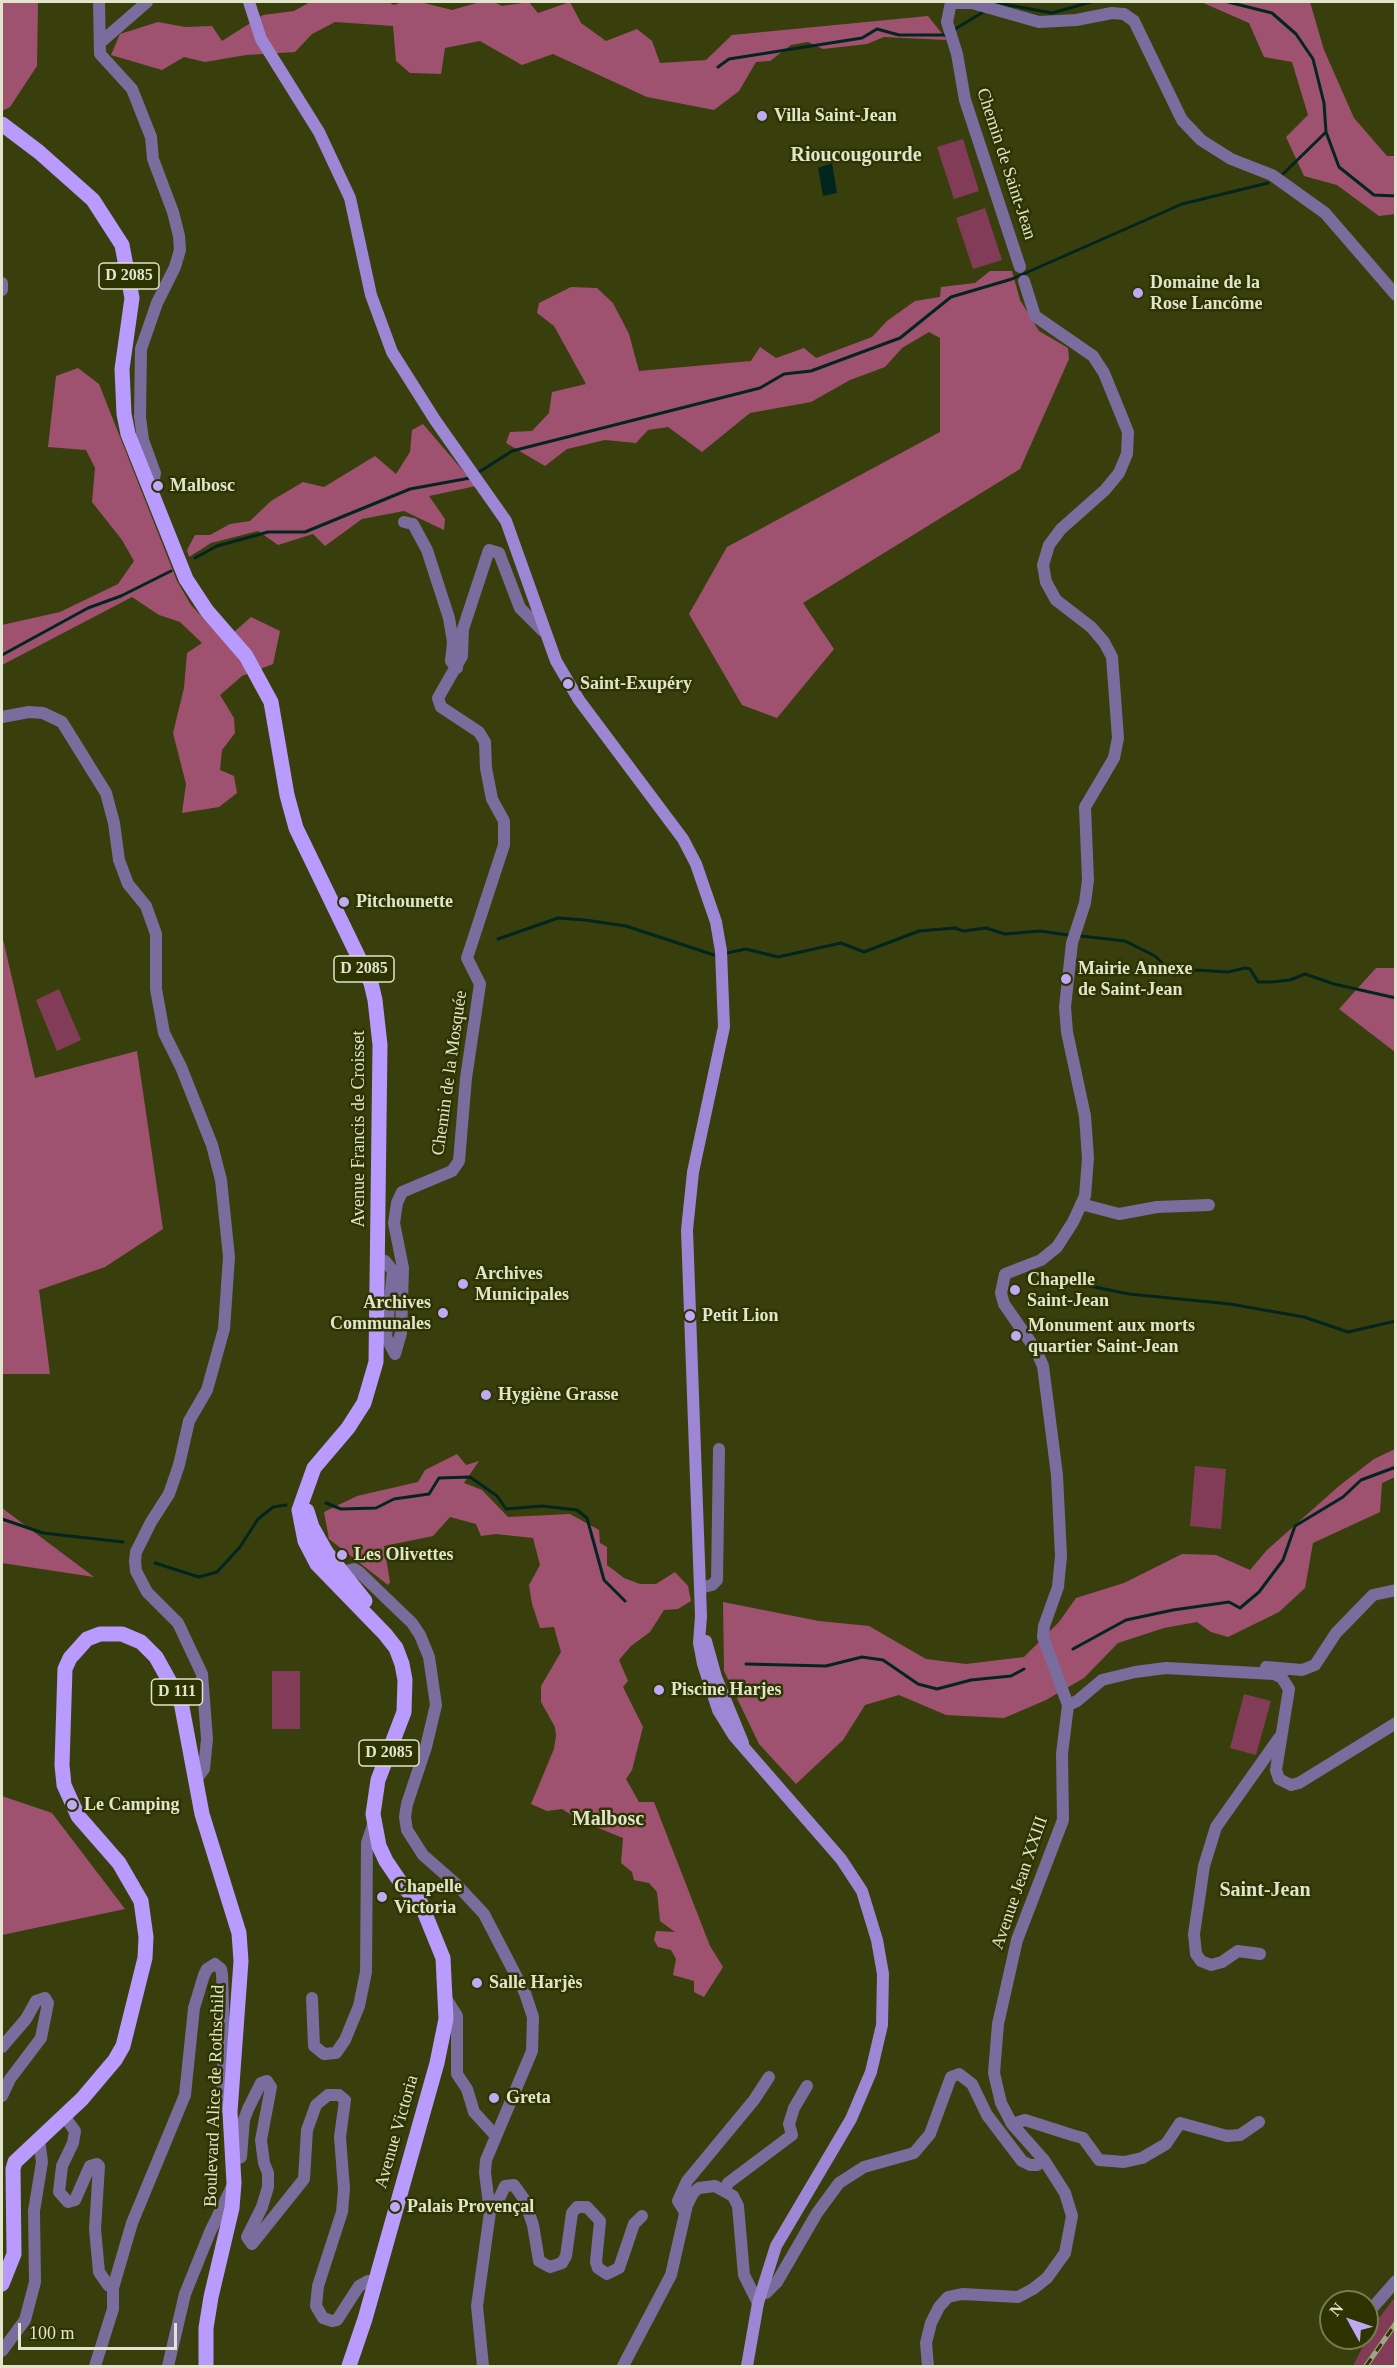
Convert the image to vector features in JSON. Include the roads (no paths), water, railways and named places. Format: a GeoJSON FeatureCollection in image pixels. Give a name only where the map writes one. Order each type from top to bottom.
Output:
{"type":"FeatureCollection","features":[{"type":"Feature","properties":{"kind":"main road"},"geometry":{"type":"LineString","coordinates":[[249,2],[261,39],[319,132],[350,198],[371,295],[392,352],[435,420],[507,521],[543,631],[568,684],[683,839],[700,874],[716,922],[724,989],[724,1027],[693,1172],[687,1230],[701,1616],[716,1677],[744,1744],[841,1858],[862,1891],[877,1940],[883,1974],[882,2025],[871,2073],[851,2119],[780,2238],[759,2298],[747,2367]]}},
{"type":"Feature","properties":{"kind":"main road","name":"D 2085"},"geometry":{"type":"LineString","coordinates":[[2,124],[39,152],[93,200],[122,245],[132,298],[122,369],[124,414],[128,434],[146,481]]}},
{"type":"Feature","properties":{"kind":"main road","name":"Avenue Francis de Croisset"},"geometry":{"type":"LineString","coordinates":[[146,481],[194,594],[246,656],[271,702],[287,795],[296,828],[370,983],[380,1046],[376,1362],[371,1384],[355,1418],[314,1468],[299,1510],[300,1524],[310,1552],[335,1574]]}},
{"type":"Feature","properties":{"kind":"main road","name":"D 2085"},"geometry":{"type":"LineString","coordinates":[[304,1493],[308,1518],[335,1574]]}},
{"type":"Feature","properties":{"kind":"main road","name":"Avenue Victoria"},"geometry":{"type":"LineString","coordinates":[[335,1574],[344,1593],[396,1648],[405,1680],[404,1712],[378,1780],[374,1798],[374,1822],[379,1846],[387,1861],[422,1907]]}},
{"type":"Feature","properties":{"kind":"main road","name":"Avenue Victoria"},"geometry":{"type":"LineString","coordinates":[[335,1574],[400,1638],[414,1670],[415,1702],[411,1721],[391,1773],[382,1818],[387,1844],[411,1881],[443,1958],[447,2000],[441,2047],[349,2367]]}},
{"type":"Feature","properties":{"kind":"main road","name":"Boulevard Alice de Rothschild"},"geometry":{"type":"LineString","coordinates":[[39,2139],[107,2072],[123,2046],[144,1958],[146,1937],[141,1900],[131,1881],[78,1815],[64,1785],[62,1765],[65,1669],[77,1648],[100,1634],[122,1634],[141,1642],[156,1657],[182,1702],[202,1814],[239,1933],[241,1961],[230,2112],[234,2183],[206,2328],[206,2367]]}},
{"type":"Feature","properties":{"kind":"main road","name":"D 111"},"geometry":{"type":"LineString","coordinates":[[2,2284],[14,2254],[13,2169],[21,2154],[39,2139]]}},
{"type":"Feature","properties":{"kind":"street"},"geometry":{"type":"LineString","coordinates":[[99,2],[100,54],[132,89],[151,137],[153,159],[173,212],[179,236],[180,250],[157,303],[141,349],[140,417],[143,440],[155,473],[154,479],[146,481]]}},
{"type":"Feature","properties":{"kind":"street"},"geometry":{"type":"LineString","coordinates":[[101,42],[147,2]]}},
{"type":"Feature","properties":{"kind":"street"},"geometry":{"type":"LineString","coordinates":[[951,2],[972,3],[1039,22],[1076,20],[1112,13],[1124,14],[1134,21],[1182,120],[1201,140],[1231,159],[1272,175],[1325,213],[1395,295]]}},
{"type":"Feature","properties":{"kind":"street","name":"Chemin de Saint-Jean"},"geometry":{"type":"LineString","coordinates":[[951,2],[947,22],[957,54],[965,100],[1020,267]]}},
{"type":"Feature","properties":{"kind":"street"},"geometry":{"type":"LineString","coordinates":[[1024,280],[1035,316],[1093,356],[1104,372],[1128,432],[1126,454],[1119,474],[1105,490],[1061,529],[1049,545],[1043,565],[1046,582],[1056,600],[1091,627],[1104,642],[1112,657],[1118,738],[1114,758],[1085,807],[1088,880],[1085,903],[1072,943],[1065,1007],[1067,1032],[1085,1116],[1088,1158],[1085,1196],[1081,1204],[1119,1214],[1157,1208],[1209,1205]]}},
{"type":"Feature","properties":{"kind":"street"},"geometry":{"type":"LineString","coordinates":[[2,283],[2,290]]}},
{"type":"Feature","properties":{"kind":"street"},"geometry":{"type":"LineString","coordinates":[[404,522],[413,524],[427,550],[449,618],[453,642],[451,661],[458,668]]}},
{"type":"Feature","properties":{"kind":"street","name":"Chemin de la Mosquée"},"geometry":{"type":"LineString","coordinates":[[378,1260],[385,1262],[393,1271],[386,1337],[395,1354],[401,1333],[403,1268],[394,1223],[397,1203],[402,1192],[452,1171],[459,1161],[466,1078],[480,984],[467,958],[504,845],[504,821],[492,798],[486,768],[485,742],[479,732],[441,707],[438,698],[458,668],[462,656],[463,629],[489,550],[500,553],[520,608],[543,631]]}},
{"type":"Feature","properties":{"kind":"street"},"geometry":{"type":"LineString","coordinates":[[2,717],[29,712],[43,713],[62,722],[106,793],[114,823],[119,860],[128,884],[146,906],[156,934],[156,989],[164,1033],[181,1067],[212,1145],[221,1180],[229,1257],[224,1329],[207,1390],[189,1421],[179,1465],[169,1494],[146,1532],[135,1561],[136,1571],[147,1592],[178,1623],[202,1674],[207,1740],[204,1769],[195,1781]]}},
{"type":"Feature","properties":{"kind":"street","name":"Avenue Jean XXIII"},"geometry":{"type":"LineString","coordinates":[[928,2367],[926,2343],[931,2323],[939,2307],[948,2297],[962,2294],[1018,2297],[1047,2278],[1061,2260],[1070,2235],[1072,2216],[1065,2193],[1044,2160],[1012,2124],[997,2092],[994,2048],[1017,1940],[1063,1820],[1062,1755],[1068,1705],[1043,1637],[1044,1626],[1058,1587],[1061,1556],[1057,1475],[1043,1366],[1036,1350],[1004,1304],[1001,1293],[1005,1274],[1041,1260],[1057,1247],[1081,1204]]}},
{"type":"Feature","properties":{"kind":"street"},"geometry":{"type":"LineString","coordinates":[[700,1588],[711,1585],[717,1580],[719,1449]]}},
{"type":"Feature","properties":{"kind":"street"},"geometry":{"type":"LineString","coordinates":[[335,1574],[354,1569],[360,1572],[412,1623],[420,1635],[429,1657],[436,1705],[426,1747],[407,1804],[405,1817],[407,1830],[423,1855],[464,1892],[484,1914],[525,1993],[533,2017],[532,2051],[495,2135],[485,2166],[490,2205],[477,2307],[483,2367]]}},
{"type":"Feature","properties":{"kind":"street"},"geometry":{"type":"LineString","coordinates":[[1173,1668],[1190,1663],[1302,1670],[1315,1665],[1336,1633],[1373,1595],[1395,1590]]}},
{"type":"Feature","properties":{"kind":"street"},"geometry":{"type":"LineString","coordinates":[[1068,1705],[1077,1701],[1102,1680],[1135,1672],[1173,1668],[1259,1672],[1282,1678],[1289,1689],[1276,1770],[1279,1779],[1291,1785],[1299,1783],[1395,1723]]}},
{"type":"Feature","properties":{"kind":"street"},"geometry":{"type":"LineString","coordinates":[[1260,1954],[1238,1951],[1222,1962],[1211,1965],[1201,1960],[1196,1954],[1194,1934],[1204,1866],[1216,1827],[1280,1737]]}},
{"type":"Feature","properties":{"kind":"street"},"geometry":{"type":"LineString","coordinates":[[312,1998],[314,2046],[324,2054],[336,2053],[345,2040],[360,2006],[366,1972],[367,1843],[374,1822]]}},
{"type":"Feature","properties":{"kind":"street"},"geometry":{"type":"LineString","coordinates":[[95,2367],[113,2309],[113,2288],[132,2223],[185,2095],[194,2008],[204,1975],[207,1969],[214,1964],[221,1969],[222,1974],[224,2032],[222,2103],[230,2112]]}},
{"type":"Feature","properties":{"kind":"street"},"geometry":{"type":"LineString","coordinates":[[2,2047],[26,2019],[36,2001],[45,1998],[48,2003],[41,2038],[10,2079],[2,2096]]}},
{"type":"Feature","properties":{"kind":"street"},"geometry":{"type":"LineString","coordinates":[[447,2000],[457,2016],[457,2074],[467,2089],[474,2112],[495,2135]]}},
{"type":"Feature","properties":{"kind":"street"},"geometry":{"type":"LineString","coordinates":[[623,2367],[670,2275],[678,2254],[689,2198],[699,2188],[715,2186],[725,2189],[738,2206],[744,2275],[759,2298],[777,2282],[817,2213],[839,2183],[864,2167],[914,2153],[930,2134],[951,2077],[958,2074],[972,2084],[987,2115],[1022,2161],[1030,2165],[1037,2165],[1044,2160]]}},
{"type":"Feature","properties":{"kind":"street"},"geometry":{"type":"LineString","coordinates":[[685,2212],[678,2201],[687,2181],[754,2100],[769,2077]]}},
{"type":"Feature","properties":{"kind":"street"},"geometry":{"type":"LineString","coordinates":[[232,2160],[241,2157],[244,2120],[261,2083],[267,2081],[271,2086],[261,2140],[264,2163],[268,2173],[268,2187],[262,2207],[247,2237],[252,2244],[304,2179],[307,2130],[316,2105],[328,2095],[339,2096],[345,2100],[340,2137],[344,2188],[342,2212],[318,2286],[316,2306],[323,2318],[337,2320],[359,2286],[368,2281],[375,2283]]}},
{"type":"Feature","properties":{"kind":"street"},"geometry":{"type":"LineString","coordinates":[[725,2189],[728,2183],[792,2135],[789,2124],[794,2108],[807,2086]]}},
{"type":"Feature","properties":{"kind":"street"},"geometry":{"type":"LineString","coordinates":[[64,2116],[75,2131],[74,2144],[62,2166],[59,2192],[68,2202],[75,2200],[90,2166],[97,2164],[99,2166],[95,2229],[99,2272],[113,2288]]}},
{"type":"Feature","properties":{"kind":"street"},"geometry":{"type":"LineString","coordinates":[[1012,2124],[1025,2120],[1083,2138],[1099,2160],[1124,2162],[1142,2158],[1166,2144],[1180,2123],[1227,2136],[1240,2135],[1259,2122]]}},
{"type":"Feature","properties":{"kind":"street"},"geometry":{"type":"LineString","coordinates":[[2,2351],[25,2320],[35,2282],[34,2211],[42,2162],[39,2139]]}},
{"type":"Feature","properties":{"kind":"street"},"geometry":{"type":"LineString","coordinates":[[168,2367],[185,2294],[210,2232],[234,2183]]}},
{"type":"Feature","properties":{"kind":"street"},"geometry":{"type":"LineString","coordinates":[[490,2205],[497,2203],[505,2186],[514,2185],[524,2199],[533,2225],[539,2261],[550,2267],[562,2263],[566,2256],[572,2212],[581,2205],[587,2207],[600,2221],[596,2262],[598,2268],[607,2274],[619,2268],[634,2224],[642,2216]]}},
{"type":"Feature","properties":{"kind":"street"},"geometry":{"type":"LineString","coordinates":[[1379,2300],[1395,2281]]}},
{"type":"Feature","properties":{"kind":"water"},"geometry":{"type":"Polygon","coordinates":[[[832,163],[837,193],[823,196],[818,168],[832,163]]]}},
{"type":"Feature","properties":{"kind":"waterway"},"geometry":{"type":"LineString","coordinates":[[998,3],[1052,13],[1091,2]]}},
{"type":"Feature","properties":{"kind":"waterway"},"geometry":{"type":"LineString","coordinates":[[1228,2],[1272,13],[1296,34],[1313,59],[1324,103],[1326,132],[1339,167],[1374,195],[1396,196]]}},
{"type":"Feature","properties":{"kind":"waterway"},"geometry":{"type":"LineString","coordinates":[[955,29],[985,11]]}},
{"type":"Feature","properties":{"kind":"waterway"},"geometry":{"type":"LineString","coordinates":[[718,67],[729,59],[862,38],[877,29],[899,35],[945,35]]}},
{"type":"Feature","properties":{"kind":"waterway"},"geometry":{"type":"LineString","coordinates":[[1283,174],[1326,132]]}},
{"type":"Feature","properties":{"kind":"waterway"},"geometry":{"type":"LineString","coordinates":[[476,474],[512,451],[760,388],[784,374],[811,371],[900,338],[951,297],[1012,279],[1182,204],[1268,183]]}},
{"type":"Feature","properties":{"kind":"waterway"},"geometry":{"type":"LineString","coordinates":[[195,558],[217,546],[268,532],[305,532],[410,489],[470,478]]}},
{"type":"Feature","properties":{"kind":"waterway"},"geometry":{"type":"LineString","coordinates":[[2,655],[88,608],[121,596],[171,571]]}},
{"type":"Feature","properties":{"kind":"waterway"},"geometry":{"type":"LineString","coordinates":[[498,939],[558,918],[626,926],[714,955]]}},
{"type":"Feature","properties":{"kind":"waterway"},"geometry":{"type":"LineString","coordinates":[[727,953],[746,949],[778,957],[841,943],[864,952],[919,931],[955,928],[963,931],[986,928],[1005,934],[1040,931],[1068,935]]}},
{"type":"Feature","properties":{"kind":"waterway"},"geometry":{"type":"LineString","coordinates":[[1081,936],[1125,941],[1155,956],[1175,975],[1197,970],[1228,972],[1245,968],[1250,969],[1258,982],[1271,982],[1290,980],[1305,974],[1334,984],[1396,998]]}},
{"type":"Feature","properties":{"kind":"waterway"},"geometry":{"type":"LineString","coordinates":[[1060,1280],[1129,1294],[1230,1304],[1304,1317],[1348,1332],[1396,1321]]}},
{"type":"Feature","properties":{"kind":"waterway"},"geometry":{"type":"LineString","coordinates":[[1073,1649],[1126,1620],[1229,1602],[1240,1608],[1259,1592],[1283,1560],[1295,1526],[1343,1497],[1361,1480],[1396,1467]]}},
{"type":"Feature","properties":{"kind":"waterway"},"geometry":{"type":"LineString","coordinates":[[326,1503],[341,1509],[376,1508],[394,1499],[429,1494],[439,1478],[470,1477],[497,1496],[506,1509],[542,1506],[577,1510],[587,1518],[604,1580],[625,1601]]}},
{"type":"Feature","properties":{"kind":"waterway"},"geometry":{"type":"LineString","coordinates":[[155,1563],[199,1577],[217,1572],[240,1547],[258,1519],[273,1507],[286,1505]]}},
{"type":"Feature","properties":{"kind":"waterway"},"geometry":{"type":"LineString","coordinates":[[2,1519],[43,1533],[123,1542]]}},
{"type":"Feature","properties":{"kind":"waterway"},"geometry":{"type":"LineString","coordinates":[[746,1664],[826,1666],[862,1657],[883,1660],[918,1684],[937,1689],[971,1680],[1011,1676],[1024,1669]]}},
{"type":"Feature","properties":{"kind":"railway"},"geometry":{"type":"LineString","coordinates":[[1366,2366],[1396,2323]]}},
{"type":"Feature","properties":{"kind":"place","name":"Villa Saint-Jean"},"geometry":{"type":"Point","coordinates":[762,116]}},
{"type":"Feature","properties":{"kind":"place","name":"Domaine de la Rose Lancôme"},"geometry":{"type":"Point","coordinates":[1138,293]}},
{"type":"Feature","properties":{"kind":"place","name":"Malbosc"},"geometry":{"type":"Point","coordinates":[158,486]}},
{"type":"Feature","properties":{"kind":"place","name":"Saint-Exupéry"},"geometry":{"type":"Point","coordinates":[568,684]}},
{"type":"Feature","properties":{"kind":"place","name":"Pitchounette"},"geometry":{"type":"Point","coordinates":[344,902]}},
{"type":"Feature","properties":{"kind":"place","name":"Mairie Annexe de Saint-Jean"},"geometry":{"type":"Point","coordinates":[1066,979]}},
{"type":"Feature","properties":{"kind":"place","name":"Archives Municipales"},"geometry":{"type":"Point","coordinates":[463,1284]}},
{"type":"Feature","properties":{"kind":"place","name":"Chapelle Saint-Jean"},"geometry":{"type":"Point","coordinates":[1015,1290]}},
{"type":"Feature","properties":{"kind":"place","name":"Archives Communales"},"geometry":{"type":"Point","coordinates":[443,1313]}},
{"type":"Feature","properties":{"kind":"place","name":"Petit Lion"},"geometry":{"type":"Point","coordinates":[690,1316]}},
{"type":"Feature","properties":{"kind":"place","name":"Monument aux morts quartier Saint-Jean"},"geometry":{"type":"Point","coordinates":[1016,1336]}},
{"type":"Feature","properties":{"kind":"place","name":"Hygiène Grasse"},"geometry":{"type":"Point","coordinates":[486,1395]}},
{"type":"Feature","properties":{"kind":"place","name":"Les Olivettes"},"geometry":{"type":"Point","coordinates":[342,1555]}},
{"type":"Feature","properties":{"kind":"place","name":"Piscine Harjes"},"geometry":{"type":"Point","coordinates":[659,1690]}},
{"type":"Feature","properties":{"kind":"place","name":"Le Camping"},"geometry":{"type":"Point","coordinates":[72,1805]}},
{"type":"Feature","properties":{"kind":"place","name":"Chapelle Victoria"},"geometry":{"type":"Point","coordinates":[382,1897]}},
{"type":"Feature","properties":{"kind":"place","name":"Salle Harjès"},"geometry":{"type":"Point","coordinates":[477,1983]}},
{"type":"Feature","properties":{"kind":"place","name":"Greta"},"geometry":{"type":"Point","coordinates":[494,2098]}},
{"type":"Feature","properties":{"kind":"place","name":"Palais Provençal"},"geometry":{"type":"Point","coordinates":[395,2207]}},
{"type":"Feature","properties":{"kind":"district","name":"Rioucougourde"},"geometry":{"type":"Point","coordinates":[856,156]}},
{"type":"Feature","properties":{"kind":"district","name":"Malbosc"},"geometry":{"type":"Point","coordinates":[608,1820]}},
{"type":"Feature","properties":{"kind":"district","name":"Saint-Jean"},"geometry":{"type":"Point","coordinates":[1265,1891]}}]}
